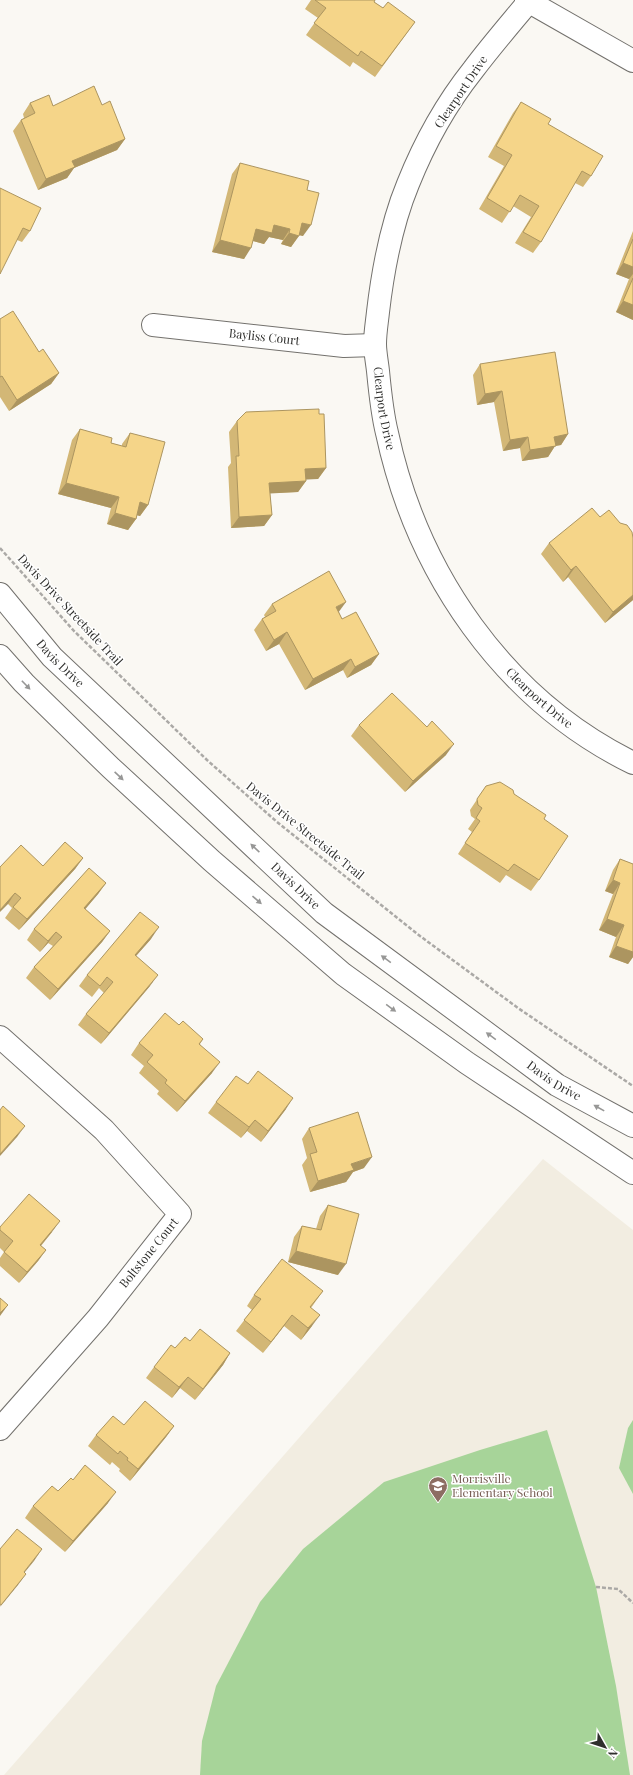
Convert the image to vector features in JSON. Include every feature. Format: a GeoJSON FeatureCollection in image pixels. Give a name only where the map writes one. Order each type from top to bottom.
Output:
{"type":"FeatureCollection","features":[{"type":"Feature","properties":{"kind":"street"},"geometry":{"type":"LineString","coordinates":[[528,1],[633,61]]}},
{"type":"Feature","properties":{"kind":"street","name":"Clearport Drive"},"geometry":{"type":"LineString","coordinates":[[528,1],[472,71],[445,111],[425,147],[407,185],[389,243],[380,298],[375,345],[382,411],[394,469],[413,522],[435,570],[460,611],[491,652],[522,684],[558,716],[592,739],[633,763]]}},
{"type":"Feature","properties":{"kind":"street","name":"Bayliss Court"},"geometry":{"type":"LineString","coordinates":[[153,325],[344,346],[375,345]]}},
{"type":"Feature","properties":{"kind":"street","name":"Davis Drive"},"geometry":{"type":"LineString","coordinates":[[0,594],[52,657],[324,913],[557,1085],[633,1126]]}},
{"type":"Feature","properties":{"kind":"street"},"geometry":{"type":"LineString","coordinates":[[0,656],[24,683],[111,768],[212,861],[343,974],[467,1063],[633,1173]]}},
{"type":"Feature","properties":{"kind":"street","name":"Boltstone Court"},"geometry":{"type":"LineString","coordinates":[[0,1037],[104,1130],[180,1214],[98,1318],[0,1429]]}},
{"type":"Feature","properties":{"kind":"path","name":"Davis Drive Streetside Trail"},"geometry":{"type":"LineString","coordinates":[[0,548],[74,631],[207,760],[277,822],[420,936],[518,1008],[633,1086]]}},
{"type":"Feature","properties":{"kind":"path"},"geometry":{"type":"LineString","coordinates":[[596,1587],[618,1589],[633,1603]]}},
{"type":"Feature","properties":{"kind":"shaded area","name":"Morrisville Elementary School"},"geometry":{"type":"Polygon","coordinates":[[[543,1159],[633,1230],[633,1775],[4,1775],[543,1159]]]}},
{"type":"Feature","properties":{"kind":"green space"},"geometry":{"type":"Polygon","coordinates":[[[633,1420],[633,1494],[619,1468],[628,1428],[633,1420]]]}},
{"type":"Feature","properties":{"kind":"green space"},"geometry":{"type":"Polygon","coordinates":[[[547,1430],[596,1587],[616,1686],[630,1775],[200,1775],[202,1741],[216,1686],[260,1602],[303,1549],[384,1482],[480,1450],[547,1430]]]}},
{"type":"Feature","properties":{"kind":"building"},"geometry":{"type":"Polygon","coordinates":[[[315,0],[375,0],[374,2],[383,8],[388,2],[415,22],[382,66],[361,51],[358,56],[314,23],[326,8],[315,0]]]}},
{"type":"Feature","properties":{"kind":"building"},"geometry":{"type":"Polygon","coordinates":[[[94,86],[102,105],[110,101],[125,139],[72,161],[75,167],[46,179],[21,120],[35,113],[30,103],[49,95],[53,106],[94,86]]]}},
{"type":"Feature","properties":{"kind":"building"},"geometry":{"type":"Polygon","coordinates":[[[521,102],[551,119],[548,124],[603,156],[591,176],[582,171],[541,242],[523,232],[539,206],[520,195],[510,212],[487,198],[512,155],[496,146],[521,102]]]}},
{"type":"Feature","properties":{"kind":"building"},"geometry":{"type":"Polygon","coordinates":[[[240,163],[309,181],[307,190],[319,193],[311,225],[302,223],[299,236],[289,233],[290,229],[274,225],[272,233],[256,229],[251,248],[220,240],[240,163]]]}},
{"type":"Feature","properties":{"kind":"building"},"geometry":{"type":"Polygon","coordinates":[[[0,188],[41,208],[30,231],[23,228],[0,274],[0,188]]]}},
{"type":"Feature","properties":{"kind":"building"},"geometry":{"type":"Polygon","coordinates":[[[633,239],[633,267],[623,263],[633,239]]]}},
{"type":"Feature","properties":{"kind":"building"},"geometry":{"type":"Polygon","coordinates":[[[633,278],[633,305],[623,301],[633,278]]]}},
{"type":"Feature","properties":{"kind":"building"},"geometry":{"type":"Polygon","coordinates":[[[13,311],[39,352],[43,349],[59,373],[17,400],[2,376],[0,377],[0,319],[13,311]]]}},
{"type":"Feature","properties":{"kind":"building"},"geometry":{"type":"Polygon","coordinates":[[[555,352],[568,434],[554,437],[556,446],[530,450],[528,437],[510,440],[502,391],[485,394],[480,364],[555,352]]]}},
{"type":"Feature","properties":{"kind":"building"},"geometry":{"type":"Polygon","coordinates":[[[319,409],[319,414],[324,414],[326,468],[305,469],[306,481],[269,483],[272,515],[239,517],[236,456],[239,456],[237,421],[246,412],[319,409]]]}},
{"type":"Feature","properties":{"kind":"building"},"geometry":{"type":"Polygon","coordinates":[[[80,429],[112,438],[111,443],[126,447],[130,433],[165,442],[148,505],[140,502],[136,519],[115,513],[119,497],[66,483],[80,429]]]}},
{"type":"Feature","properties":{"kind":"building"},"geometry":{"type":"Polygon","coordinates":[[[592,508],[600,517],[609,510],[620,523],[627,525],[632,532],[633,595],[613,612],[576,566],[571,570],[549,543],[592,508]]]}},
{"type":"Feature","properties":{"kind":"building"},"geometry":{"type":"Polygon","coordinates":[[[329,571],[346,602],[336,607],[342,619],[356,612],[379,654],[355,667],[351,659],[313,679],[287,632],[274,640],[262,619],[276,611],[272,604],[329,571]]]}},
{"type":"Feature","properties":{"kind":"building"},"geometry":{"type":"Polygon","coordinates":[[[392,693],[427,727],[432,721],[454,744],[413,781],[359,725],[392,693]]]}},
{"type":"Feature","properties":{"kind":"building"},"geometry":{"type":"Polygon","coordinates":[[[500,782],[513,790],[514,794],[546,815],[544,819],[568,836],[539,880],[514,864],[508,871],[465,843],[480,821],[476,818],[482,808],[478,805],[477,799],[486,786],[500,782]]]}},
{"type":"Feature","properties":{"kind":"building"},"geometry":{"type":"Polygon","coordinates":[[[65,842],[83,858],[27,919],[13,907],[21,898],[15,893],[0,910],[0,867],[21,845],[43,866],[65,842]]]}},
{"type":"Feature","properties":{"kind":"building"},"geometry":{"type":"Polygon","coordinates":[[[620,859],[633,864],[633,952],[616,946],[624,925],[607,919],[620,883],[613,880],[620,859]]]}},
{"type":"Feature","properties":{"kind":"building"},"geometry":{"type":"Polygon","coordinates":[[[89,868],[106,883],[84,908],[110,931],[58,989],[34,967],[62,937],[56,932],[48,941],[34,929],[89,868]]]}},
{"type":"Feature","properties":{"kind":"building"},"geometry":{"type":"Polygon","coordinates":[[[140,912],[159,927],[135,955],[158,975],[109,1033],[86,1014],[113,982],[107,977],[100,986],[87,975],[140,912]]]}},
{"type":"Feature","properties":{"kind":"building"},"geometry":{"type":"Polygon","coordinates":[[[165,1013],[179,1025],[183,1021],[203,1039],[199,1044],[220,1062],[185,1101],[165,1083],[167,1080],[147,1062],[153,1055],[139,1043],[165,1013]]]}},
{"type":"Feature","properties":{"kind":"building"},"geometry":{"type":"Polygon","coordinates":[[[258,1071],[293,1098],[268,1131],[255,1120],[249,1127],[216,1102],[236,1076],[248,1084],[258,1071]]]}},
{"type":"Feature","properties":{"kind":"building"},"geometry":{"type":"Polygon","coordinates":[[[3,1106],[25,1126],[0,1154],[0,1110],[3,1106]]]}},
{"type":"Feature","properties":{"kind":"building"},"geometry":{"type":"Polygon","coordinates":[[[358,1112],[372,1157],[351,1164],[354,1170],[318,1181],[310,1154],[317,1152],[309,1128],[358,1112]]]}},
{"type":"Feature","properties":{"kind":"building"},"geometry":{"type":"Polygon","coordinates":[[[29,1194],[60,1221],[40,1245],[46,1250],[27,1272],[4,1252],[13,1241],[0,1230],[0,1227],[29,1194]]]}},
{"type":"Feature","properties":{"kind":"building"},"geometry":{"type":"Polygon","coordinates":[[[328,1205],[359,1214],[346,1264],[296,1251],[302,1226],[321,1230],[328,1205]]]}},
{"type":"Feature","properties":{"kind":"building"},"geometry":{"type":"Polygon","coordinates":[[[282,1259],[323,1291],[310,1307],[320,1315],[308,1328],[292,1315],[271,1342],[244,1320],[261,1299],[254,1295],[282,1259]]]}},
{"type":"Feature","properties":{"kind":"building"},"geometry":{"type":"Polygon","coordinates":[[[0,1298],[8,1305],[0,1313],[0,1298]]]}},
{"type":"Feature","properties":{"kind":"building"},"geometry":{"type":"Polygon","coordinates":[[[200,1329],[230,1353],[203,1389],[188,1377],[179,1387],[154,1367],[171,1345],[175,1348],[185,1337],[190,1341],[200,1329]]]}},
{"type":"Feature","properties":{"kind":"building"},"geometry":{"type":"Polygon","coordinates":[[[145,1401],[174,1426],[138,1469],[127,1460],[128,1458],[120,1451],[118,1454],[96,1435],[113,1416],[124,1425],[145,1401]]]}},
{"type":"Feature","properties":{"kind":"building"},"geometry":{"type":"Polygon","coordinates":[[[85,1465],[116,1492],[73,1541],[33,1506],[52,1486],[58,1491],[71,1478],[73,1480],[85,1465]]]}},
{"type":"Feature","properties":{"kind":"building"},"geometry":{"type":"Polygon","coordinates":[[[17,1529],[42,1549],[24,1572],[26,1574],[0,1605],[0,1549],[17,1529]]]}},
{"type":"Feature","properties":{"kind":"place","name":"Morrisville Elementary School"},"geometry":{"type":"Point","coordinates":[438,1503]}}]}
